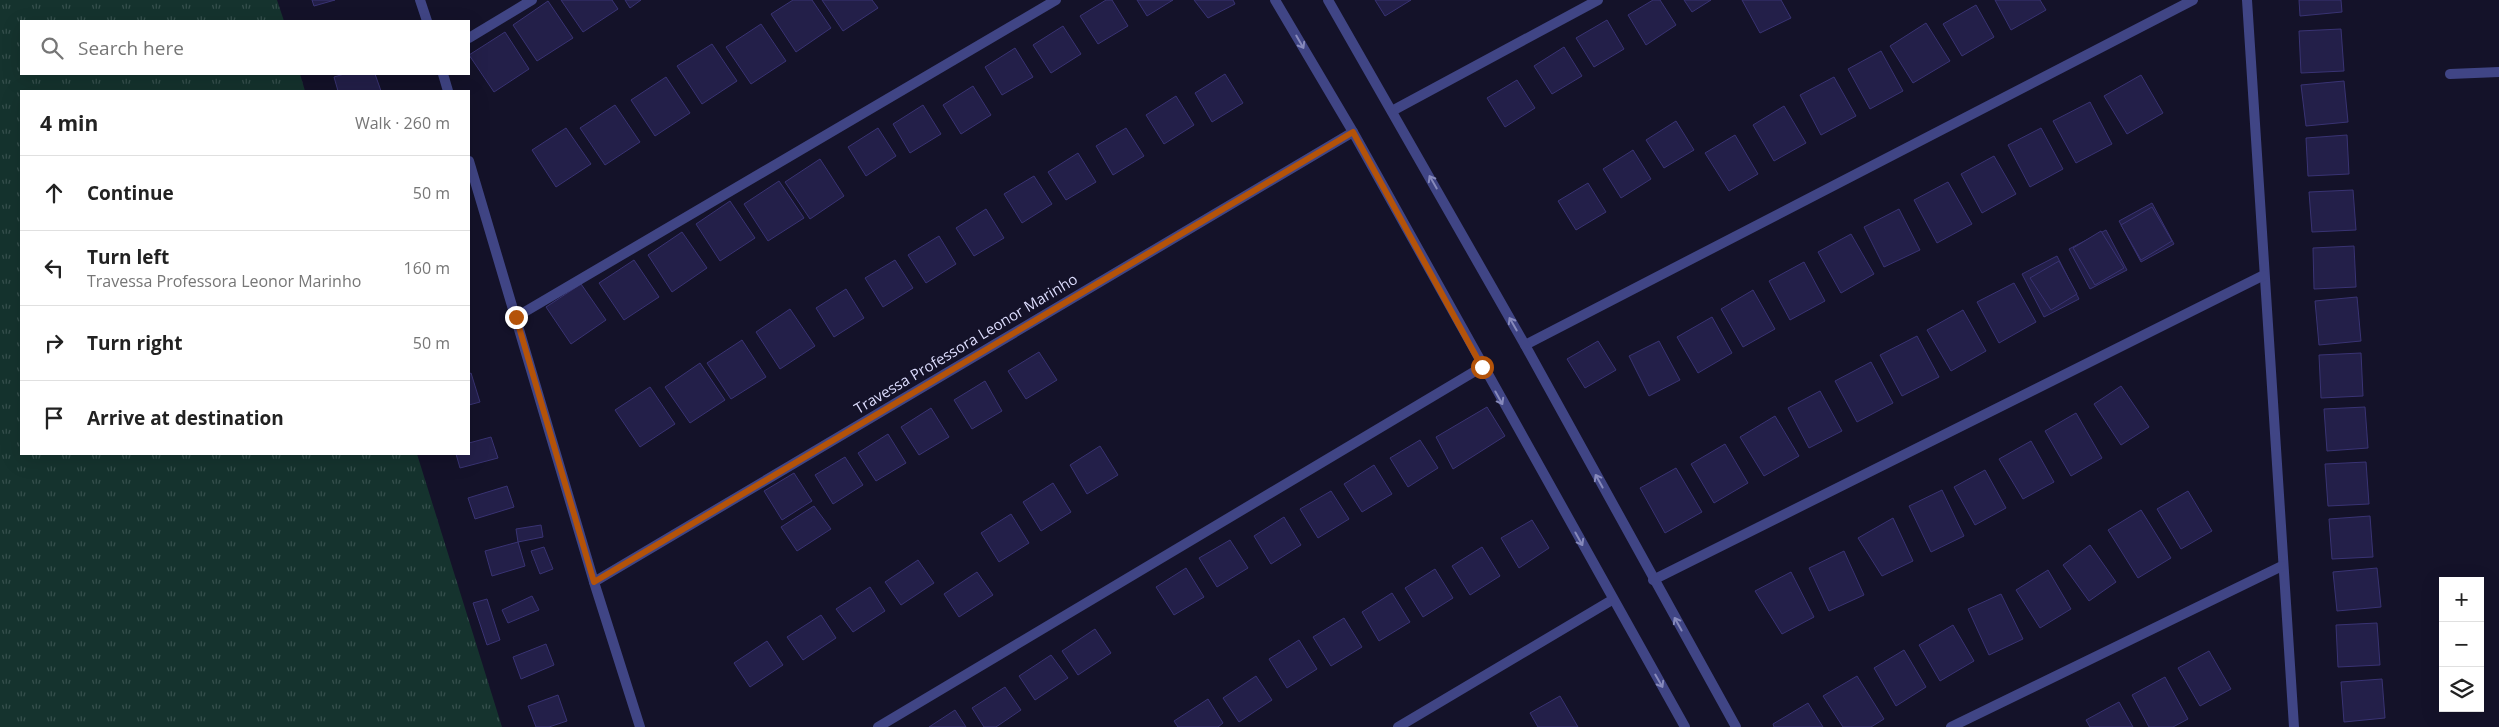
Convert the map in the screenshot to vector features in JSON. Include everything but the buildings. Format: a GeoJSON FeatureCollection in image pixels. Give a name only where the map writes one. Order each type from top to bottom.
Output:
{"type":"FeatureCollection","features":[{"type":"Feature","properties":{"kind":"street"},"geometry":{"type":"LineString","coordinates":[[420,0],[427,20]]}},
{"type":"Feature","properties":{"kind":"street"},"geometry":{"type":"LineString","coordinates":[[470,37],[532,0]]}},
{"type":"Feature","properties":{"kind":"street"},"geometry":{"type":"LineString","coordinates":[[516,317],[1056,0]]}},
{"type":"Feature","properties":{"kind":"street"},"geometry":{"type":"LineString","coordinates":[[1276,0],[1353,132],[1612,600],[1685,727]]}},
{"type":"Feature","properties":{"kind":"street"},"geometry":{"type":"LineString","coordinates":[[1328,0],[1525,345],[1653,580],[1736,727]]}},
{"type":"Feature","properties":{"kind":"street"},"geometry":{"type":"LineString","coordinates":[[1392,111],[1598,0]]}},
{"type":"Feature","properties":{"kind":"street"},"geometry":{"type":"LineString","coordinates":[[1525,345],[2193,0]]}},
{"type":"Feature","properties":{"kind":"street"},"geometry":{"type":"LineString","coordinates":[[2247,0],[2282,566],[2294,727]]}},
{"type":"Feature","properties":{"kind":"street"},"geometry":{"type":"LineString","coordinates":[[2450,74],[2499,72]]}},
{"type":"Feature","properties":{"kind":"street"},"geometry":{"type":"LineString","coordinates":[[442,75],[448,90]]}},
{"type":"Feature","properties":{"kind":"street","name":"Travessa Professora Leonor Marinho"},"geometry":{"type":"LineString","coordinates":[[594,582],[1353,132]]}},
{"type":"Feature","properties":{"kind":"street"},"geometry":{"type":"LineString","coordinates":[[470,164],[594,582],[640,727]]}},
{"type":"Feature","properties":{"kind":"street"},"geometry":{"type":"LineString","coordinates":[[1653,580],[2264,275]]}},
{"type":"Feature","properties":{"kind":"street"},"geometry":{"type":"LineString","coordinates":[[878,727],[1482,367]]}},
{"type":"Feature","properties":{"kind":"street"},"geometry":{"type":"LineString","coordinates":[[1951,727],[2282,566]]}},
{"type":"Feature","properties":{"kind":"street"},"geometry":{"type":"LineString","coordinates":[[1398,727],[1612,600]]}},
{"type":"Feature","properties":{"kind":"green space"},"geometry":{"type":"Polygon","coordinates":[[[0,0],[277,0],[284,20],[20,20],[20,75],[300,75],[305,90],[20,90],[20,455],[417,455],[502,727],[0,727],[0,0]]]}},
{"type":"Feature","properties":{"kind":"route"},"geometry":{"type":"LineString","coordinates":[[516,317],[594,582],[1353,132],[1482,367]]}}]}
